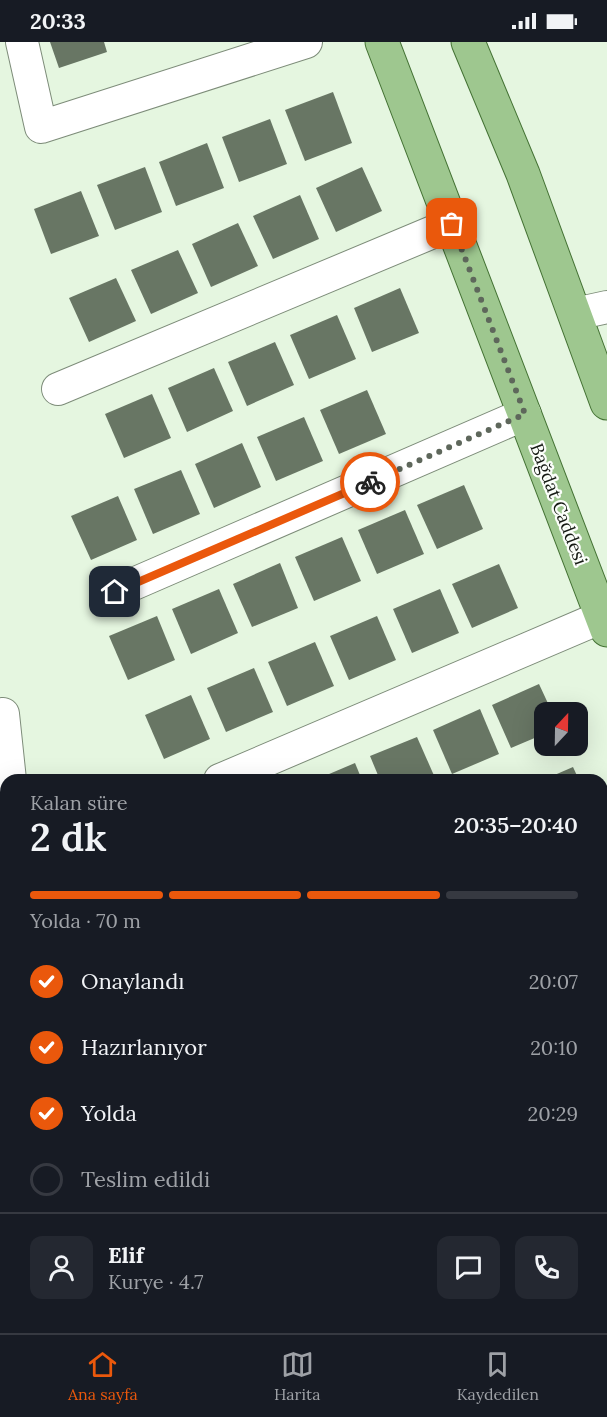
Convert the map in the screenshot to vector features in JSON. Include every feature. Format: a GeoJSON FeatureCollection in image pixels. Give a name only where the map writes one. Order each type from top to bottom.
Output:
{"type":"FeatureCollection","features":[{"type":"Feature","properties":{"kind":"main road","name":"Bağdat Caddesi"},"geometry":{"type":"LineString","coordinates":[[382,42],[605,623]]}},
{"type":"Feature","properties":{"kind":"main road"},"geometry":{"type":"LineString","coordinates":[[468,42],[523,174],[607,403]]}},
{"type":"Feature","properties":{"kind":"street"},"geometry":{"type":"LineString","coordinates":[[22,42],[41,127],[306,42]]}},
{"type":"Feature","properties":{"kind":"street"},"geometry":{"type":"LineString","coordinates":[[58,389],[452,224]]}},
{"type":"Feature","properties":{"kind":"street"},"geometry":{"type":"LineString","coordinates":[[574,314],[607,308]]}},
{"type":"Feature","properties":{"kind":"street"},"geometry":{"type":"LineString","coordinates":[[115,592],[525,414]]}},
{"type":"Feature","properties":{"kind":"street"},"geometry":{"type":"LineString","coordinates":[[235,774],[605,623]]}},
{"type":"Feature","properties":{"kind":"street"},"geometry":{"type":"LineString","coordinates":[[3,714],[9,774]]}},
{"type":"Feature","properties":{"kind":"building"},"geometry":{"type":"Polygon","coordinates":[[[50,42],[104,42],[107,52],[59,68],[50,42]]]}},
{"type":"Feature","properties":{"kind":"building"},"geometry":{"type":"Polygon","coordinates":[[[333,92],[352,143],[305,161],[285,110],[333,92]]]}},
{"type":"Feature","properties":{"kind":"building"},"geometry":{"type":"Polygon","coordinates":[[[270,119],[287,164],[239,182],[222,137],[270,119]]]}},
{"type":"Feature","properties":{"kind":"building"},"geometry":{"type":"Polygon","coordinates":[[[207,143],[224,188],[176,206],[159,162],[207,143]]]}},
{"type":"Feature","properties":{"kind":"building"},"geometry":{"type":"Polygon","coordinates":[[[145,167],[162,212],[115,230],[97,185],[145,167]]]}},
{"type":"Feature","properties":{"kind":"building"},"geometry":{"type":"Polygon","coordinates":[[[362,167],[382,211],[336,232],[316,188],[362,167]]]}},
{"type":"Feature","properties":{"kind":"building"},"geometry":{"type":"Polygon","coordinates":[[[81,191],[99,236],[51,254],[34,209],[81,191]]]}},
{"type":"Feature","properties":{"kind":"building"},"geometry":{"type":"Polygon","coordinates":[[[300,195],[319,239],[273,259],[253,216],[300,195]]]}},
{"type":"Feature","properties":{"kind":"building"},"geometry":{"type":"Polygon","coordinates":[[[238,223],[258,266],[211,287],[192,244],[238,223]]]}},
{"type":"Feature","properties":{"kind":"building"},"geometry":{"type":"Polygon","coordinates":[[[178,250],[198,293],[151,314],[131,270],[178,250]]]}},
{"type":"Feature","properties":{"kind":"building"},"geometry":{"type":"Polygon","coordinates":[[[116,278],[136,321],[89,342],[69,298],[116,278]]]}},
{"type":"Feature","properties":{"kind":"building"},"geometry":{"type":"Polygon","coordinates":[[[400,288],[419,333],[372,352],[354,308],[400,288]]]}},
{"type":"Feature","properties":{"kind":"building"},"geometry":{"type":"Polygon","coordinates":[[[337,315],[356,359],[309,379],[290,335],[337,315]]]}},
{"type":"Feature","properties":{"kind":"building"},"geometry":{"type":"Polygon","coordinates":[[[275,342],[294,385],[247,406],[228,362],[275,342]]]}},
{"type":"Feature","properties":{"kind":"building"},"geometry":{"type":"Polygon","coordinates":[[[214,368],[233,411],[187,432],[168,388],[214,368]]]}},
{"type":"Feature","properties":{"kind":"building"},"geometry":{"type":"Polygon","coordinates":[[[367,390],[386,434],[339,454],[320,410],[367,390]]]}},
{"type":"Feature","properties":{"kind":"building"},"geometry":{"type":"Polygon","coordinates":[[[152,394],[171,438],[124,458],[105,414],[152,394]]]}},
{"type":"Feature","properties":{"kind":"building"},"geometry":{"type":"Polygon","coordinates":[[[304,417],[323,461],[276,481],[257,437],[304,417]]]}},
{"type":"Feature","properties":{"kind":"building"},"geometry":{"type":"Polygon","coordinates":[[[242,443],[261,487],[214,508],[195,464],[242,443]]]}},
{"type":"Feature","properties":{"kind":"building"},"geometry":{"type":"Polygon","coordinates":[[[181,470],[200,514],[153,534],[134,489],[181,470]]]}},
{"type":"Feature","properties":{"kind":"building"},"geometry":{"type":"Polygon","coordinates":[[[464,485],[483,529],[437,549],[417,505],[464,485]]]}},
{"type":"Feature","properties":{"kind":"building"},"geometry":{"type":"Polygon","coordinates":[[[118,496],[137,540],[91,560],[71,516],[118,496]]]}},
{"type":"Feature","properties":{"kind":"building"},"geometry":{"type":"Polygon","coordinates":[[[405,510],[424,554],[377,574],[358,530],[405,510]]]}},
{"type":"Feature","properties":{"kind":"building"},"geometry":{"type":"Polygon","coordinates":[[[342,537],[361,581],[314,601],[295,557],[342,537]]]}},
{"type":"Feature","properties":{"kind":"building"},"geometry":{"type":"Polygon","coordinates":[[[280,563],[298,608],[252,627],[233,584],[280,563]]]}},
{"type":"Feature","properties":{"kind":"building"},"geometry":{"type":"Polygon","coordinates":[[[499,564],[518,608],[472,628],[452,584],[499,564]]]}},
{"type":"Feature","properties":{"kind":"building"},"geometry":{"type":"Polygon","coordinates":[[[219,589],[238,633],[191,654],[172,609],[219,589]]]}},
{"type":"Feature","properties":{"kind":"building"},"geometry":{"type":"Polygon","coordinates":[[[440,589],[459,633],[412,653],[393,609],[440,589]]]}},
{"type":"Feature","properties":{"kind":"building"},"geometry":{"type":"Polygon","coordinates":[[[157,616],[175,660],[128,680],[109,636],[157,616]]]}},
{"type":"Feature","properties":{"kind":"building"},"geometry":{"type":"Polygon","coordinates":[[[377,616],[396,660],[349,680],[330,636],[377,616]]]}},
{"type":"Feature","properties":{"kind":"building"},"geometry":{"type":"Polygon","coordinates":[[[315,642],[334,686],[287,706],[268,662],[315,642]]]}},
{"type":"Feature","properties":{"kind":"building"},"geometry":{"type":"Polygon","coordinates":[[[254,668],[273,712],[226,732],[207,688],[254,668]]]}},
{"type":"Feature","properties":{"kind":"building"},"geometry":{"type":"Polygon","coordinates":[[[539,684],[547,702],[534,702],[534,738],[511,748],[492,705],[539,684]]]}},
{"type":"Feature","properties":{"kind":"building"},"geometry":{"type":"Polygon","coordinates":[[[191,695],[210,739],[164,759],[145,715],[191,695]]]}},
{"type":"Feature","properties":{"kind":"building"},"geometry":{"type":"Polygon","coordinates":[[[480,709],[499,754],[452,774],[433,730],[480,709]]]}},
{"type":"Feature","properties":{"kind":"building"},"geometry":{"type":"Polygon","coordinates":[[[417,737],[433,774],[378,774],[370,756],[417,737]]]}},
{"type":"Feature","properties":{"kind":"building"},"geometry":{"type":"Polygon","coordinates":[[[355,763],[360,774],[329,774],[355,763]]]}},
{"type":"Feature","properties":{"kind":"building"},"geometry":{"type":"Polygon","coordinates":[[[573,767],[576,774],[557,774],[573,767]]]}},
{"type":"Feature","properties":{"kind":"way so far"},"geometry":{"type":"LineString","coordinates":[[370,482],[525,414],[452,224]]}},
{"type":"Feature","properties":{"kind":"route"},"geometry":{"type":"LineString","coordinates":[[115,592],[370,482]]}}]}
